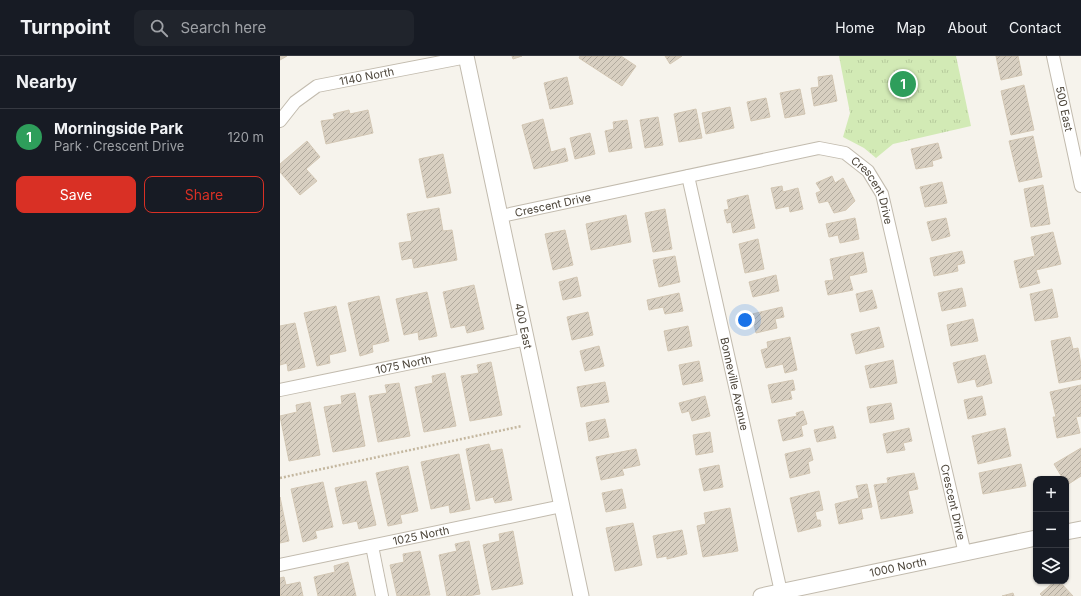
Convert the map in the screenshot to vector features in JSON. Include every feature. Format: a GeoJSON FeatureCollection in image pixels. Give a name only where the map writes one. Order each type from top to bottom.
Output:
{"type":"FeatureCollection","features":[{"type":"Feature","properties":{"kind":"street","name":"500 East"},"geometry":{"type":"LineString","coordinates":[[1053,56],[1076,137],[1081,186]]}},
{"type":"Feature","properties":{"kind":"street","name":"1140 North"},"geometry":{"type":"LineString","coordinates":[[280,121],[295,102],[317,86],[466,57]]}},
{"type":"Feature","properties":{"kind":"street","name":"400 East"},"geometry":{"type":"LineString","coordinates":[[466,57],[581,596]]}},
{"type":"Feature","properties":{"kind":"street","name":"Crescent Drive"},"geometry":{"type":"LineString","coordinates":[[501,216],[819,148],[845,153],[868,170],[882,194],[965,554]]}},
{"type":"Feature","properties":{"kind":"street","name":"Bonneville Avenue"},"geometry":{"type":"LineString","coordinates":[[688,176],[781,592]]}},
{"type":"Feature","properties":{"kind":"street","name":"1075 North"},"geometry":{"type":"LineString","coordinates":[[280,390],[527,339]]}},
{"type":"Feature","properties":{"kind":"street","name":"1025 North"},"geometry":{"type":"LineString","coordinates":[[280,565],[562,506]]}},
{"type":"Feature","properties":{"kind":"street"},"geometry":{"type":"LineString","coordinates":[[1069,531],[1081,529]]}},
{"type":"Feature","properties":{"kind":"street","name":"1000 North"},"geometry":{"type":"LineString","coordinates":[[761,596],[1033,539]]}},
{"type":"Feature","properties":{"kind":"street"},"geometry":{"type":"LineString","coordinates":[[372,546],[382,596]]}},
{"type":"Feature","properties":{"kind":"path"},"geometry":{"type":"LineString","coordinates":[[280,478],[522,426]]}},
{"type":"Feature","properties":{"kind":"green space"},"geometry":{"type":"Polygon","coordinates":[[[839,56],[956,56],[971,126],[893,144],[876,158],[864,148],[843,137],[850,113],[839,56]]]}},
{"type":"Feature","properties":{"kind":"building"},"geometry":{"type":"Polygon","coordinates":[[[280,56],[287,56],[280,60],[280,56]]]}},
{"type":"Feature","properties":{"kind":"building"},"geometry":{"type":"Polygon","coordinates":[[[512,56],[522,56],[513,59],[512,56]]]}},
{"type":"Feature","properties":{"kind":"building"},"geometry":{"type":"Polygon","coordinates":[[[580,56],[621,56],[636,66],[622,86],[579,58],[580,56]]]}},
{"type":"Feature","properties":{"kind":"building"},"geometry":{"type":"Polygon","coordinates":[[[665,56],[682,56],[670,64],[665,56]]]}},
{"type":"Feature","properties":{"kind":"building"},"geometry":{"type":"Polygon","coordinates":[[[996,56],[1018,56],[1022,75],[1001,80],[996,56]]]}},
{"type":"Feature","properties":{"kind":"building"},"geometry":{"type":"Polygon","coordinates":[[[832,75],[837,101],[814,106],[811,88],[819,87],[818,77],[832,75]]]}},
{"type":"Feature","properties":{"kind":"building"},"geometry":{"type":"Polygon","coordinates":[[[567,77],[573,104],[550,109],[544,83],[567,77]]]}},
{"type":"Feature","properties":{"kind":"building"},"geometry":{"type":"Polygon","coordinates":[[[1024,85],[1034,130],[1011,135],[1001,91],[1024,85]]]}},
{"type":"Feature","properties":{"kind":"building"},"geometry":{"type":"Polygon","coordinates":[[[800,89],[805,114],[785,118],[780,93],[800,89]]]}},
{"type":"Feature","properties":{"kind":"building"},"geometry":{"type":"Polygon","coordinates":[[[766,98],[770,117],[751,121],[747,102],[766,98]]]}},
{"type":"Feature","properties":{"kind":"building"},"geometry":{"type":"Polygon","coordinates":[[[730,107],[734,128],[706,134],[702,113],[730,107]]]}},
{"type":"Feature","properties":{"kind":"building"},"geometry":{"type":"Polygon","coordinates":[[[696,109],[702,138],[679,142],[674,114],[696,109]]]}},
{"type":"Feature","properties":{"kind":"building"},"geometry":{"type":"Polygon","coordinates":[[[349,110],[350,114],[368,110],[373,133],[326,144],[321,121],[335,119],[333,114],[349,110]]]}},
{"type":"Feature","properties":{"kind":"building"},"geometry":{"type":"Polygon","coordinates":[[[658,117],[663,145],[645,148],[640,120],[658,117]]]}},
{"type":"Feature","properties":{"kind":"building"},"geometry":{"type":"Polygon","coordinates":[[[543,119],[551,152],[565,148],[568,161],[534,169],[522,125],[543,119]]]}},
{"type":"Feature","properties":{"kind":"building"},"geometry":{"type":"Polygon","coordinates":[[[627,120],[632,148],[609,152],[605,131],[614,129],[613,122],[627,120]]]}},
{"type":"Feature","properties":{"kind":"building"},"geometry":{"type":"Polygon","coordinates":[[[590,133],[595,154],[575,159],[570,138],[590,133]]]}},
{"type":"Feature","properties":{"kind":"building"},"geometry":{"type":"Polygon","coordinates":[[[1033,136],[1042,177],[1019,182],[1009,141],[1033,136]]]}},
{"type":"Feature","properties":{"kind":"building"},"geometry":{"type":"Polygon","coordinates":[[[307,141],[320,157],[306,169],[317,181],[300,195],[280,172],[280,164],[307,141]]]}},
{"type":"Feature","properties":{"kind":"building"},"geometry":{"type":"Polygon","coordinates":[[[938,143],[942,158],[932,161],[933,166],[916,169],[911,149],[938,143]]]}},
{"type":"Feature","properties":{"kind":"building"},"geometry":{"type":"Polygon","coordinates":[[[443,154],[451,193],[427,198],[419,159],[443,154]]]}},
{"type":"Feature","properties":{"kind":"building"},"geometry":{"type":"Polygon","coordinates":[[[832,176],[835,183],[843,178],[855,201],[846,210],[834,213],[828,201],[819,203],[816,193],[821,191],[816,183],[832,176]]]}},
{"type":"Feature","properties":{"kind":"building"},"geometry":{"type":"Polygon","coordinates":[[[942,182],[947,203],[925,207],[920,187],[942,182]]]}},
{"type":"Feature","properties":{"kind":"building"},"geometry":{"type":"Polygon","coordinates":[[[1043,185],[1050,224],[1031,227],[1024,189],[1043,185]]]}},
{"type":"Feature","properties":{"kind":"building"},"geometry":{"type":"Polygon","coordinates":[[[782,186],[783,192],[798,188],[803,209],[790,212],[789,206],[776,209],[771,188],[782,186]]]}},
{"type":"Feature","properties":{"kind":"building"},"geometry":{"type":"Polygon","coordinates":[[[748,195],[755,228],[733,233],[731,222],[727,223],[724,210],[729,209],[727,200],[748,195]]]}},
{"type":"Feature","properties":{"kind":"building"},"geometry":{"type":"Polygon","coordinates":[[[439,208],[443,231],[452,230],[457,260],[414,268],[412,258],[402,260],[399,243],[412,241],[407,214],[439,208]]]}},
{"type":"Feature","properties":{"kind":"building"},"geometry":{"type":"Polygon","coordinates":[[[665,209],[672,249],[653,252],[645,213],[665,209]]]}},
{"type":"Feature","properties":{"kind":"building"},"geometry":{"type":"Polygon","coordinates":[[[626,215],[631,242],[591,250],[586,224],[626,215]]]}},
{"type":"Feature","properties":{"kind":"building"},"geometry":{"type":"Polygon","coordinates":[[[855,218],[859,239],[840,243],[838,235],[829,237],[826,224],[855,218]]]}},
{"type":"Feature","properties":{"kind":"building"},"geometry":{"type":"Polygon","coordinates":[[[946,218],[950,236],[932,241],[927,222],[946,218]]]}},
{"type":"Feature","properties":{"kind":"building"},"geometry":{"type":"Polygon","coordinates":[[[565,230],[573,265],[553,270],[545,234],[565,230]]]}},
{"type":"Feature","properties":{"kind":"building"},"geometry":{"type":"Polygon","coordinates":[[[1053,232],[1061,264],[1036,270],[1040,283],[1020,288],[1014,261],[1035,256],[1031,237],[1053,232]]]}},
{"type":"Feature","properties":{"kind":"building"},"geometry":{"type":"Polygon","coordinates":[[[758,239],[764,269],[745,273],[739,244],[758,239]]]}},
{"type":"Feature","properties":{"kind":"building"},"geometry":{"type":"Polygon","coordinates":[[[962,251],[965,263],[957,265],[958,271],[934,276],[930,258],[962,251]]]}},
{"type":"Feature","properties":{"kind":"building"},"geometry":{"type":"Polygon","coordinates":[[[863,252],[867,272],[849,276],[853,290],[828,295],[825,281],[834,280],[830,259],[863,252]]]}},
{"type":"Feature","properties":{"kind":"building"},"geometry":{"type":"Polygon","coordinates":[[[675,256],[680,282],[659,287],[653,260],[675,256]]]}},
{"type":"Feature","properties":{"kind":"building"},"geometry":{"type":"Polygon","coordinates":[[[776,275],[779,291],[753,297],[749,282],[776,275]]]}},
{"type":"Feature","properties":{"kind":"building"},"geometry":{"type":"Polygon","coordinates":[[[577,277],[581,296],[563,300],[559,282],[577,277]]]}},
{"type":"Feature","properties":{"kind":"building"},"geometry":{"type":"Polygon","coordinates":[[[474,285],[484,329],[467,333],[465,325],[451,328],[443,292],[474,285]]]}},
{"type":"Feature","properties":{"kind":"building"},"geometry":{"type":"Polygon","coordinates":[[[962,288],[966,306],[942,311],[938,293],[962,288]]]}},
{"type":"Feature","properties":{"kind":"building"},"geometry":{"type":"Polygon","coordinates":[[[1052,289],[1058,317],[1035,321],[1030,294],[1052,289]]]}},
{"type":"Feature","properties":{"kind":"building"},"geometry":{"type":"Polygon","coordinates":[[[872,290],[877,308],[860,312],[856,294],[872,290]]]}},
{"type":"Feature","properties":{"kind":"building"},"geometry":{"type":"Polygon","coordinates":[[[427,292],[437,336],[419,340],[418,332],[404,335],[396,299],[427,292]]]}},
{"type":"Feature","properties":{"kind":"building"},"geometry":{"type":"Polygon","coordinates":[[[679,293],[683,311],[665,314],[663,307],[649,310],[647,300],[679,293]]]}},
{"type":"Feature","properties":{"kind":"building"},"geometry":{"type":"Polygon","coordinates":[[[379,296],[389,341],[372,345],[373,352],[360,356],[348,303],[379,296]]]}},
{"type":"Feature","properties":{"kind":"building"},"geometry":{"type":"Polygon","coordinates":[[[336,306],[346,351],[329,355],[330,363],[317,366],[304,313],[336,306]]]}},
{"type":"Feature","properties":{"kind":"building"},"geometry":{"type":"Polygon","coordinates":[[[782,307],[784,317],[775,319],[777,328],[756,333],[752,314],[782,307]]]}},
{"type":"Feature","properties":{"kind":"building"},"geometry":{"type":"Polygon","coordinates":[[[588,312],[593,335],[572,340],[567,317],[588,312]]]}},
{"type":"Feature","properties":{"kind":"building"},"geometry":{"type":"Polygon","coordinates":[[[973,319],[978,341],[951,346],[947,325],[973,319]]]}},
{"type":"Feature","properties":{"kind":"building"},"geometry":{"type":"Polygon","coordinates":[[[295,323],[305,367],[288,371],[287,363],[280,365],[280,326],[295,323]]]}},
{"type":"Feature","properties":{"kind":"building"},"geometry":{"type":"Polygon","coordinates":[[[688,326],[692,346],[668,351],[664,331],[688,326]]]}},
{"type":"Feature","properties":{"kind":"building"},"geometry":{"type":"Polygon","coordinates":[[[879,327],[884,347],[856,354],[851,334],[879,327]]]}},
{"type":"Feature","properties":{"kind":"building"},"geometry":{"type":"Polygon","coordinates":[[[790,337],[797,370],[785,373],[783,364],[766,368],[761,350],[768,348],[767,342],[790,337]]]}},
{"type":"Feature","properties":{"kind":"building"},"geometry":{"type":"Polygon","coordinates":[[[1070,337],[1073,349],[1078,348],[1081,365],[1081,379],[1059,383],[1051,341],[1070,337]]]}},
{"type":"Feature","properties":{"kind":"building"},"geometry":{"type":"Polygon","coordinates":[[[599,346],[604,366],[585,371],[580,351],[599,346]]]}},
{"type":"Feature","properties":{"kind":"building"},"geometry":{"type":"Polygon","coordinates":[[[985,355],[992,383],[977,387],[975,379],[958,383],[953,363],[985,355]]]}},
{"type":"Feature","properties":{"kind":"building"},"geometry":{"type":"Polygon","coordinates":[[[893,360],[897,383],[870,388],[865,366],[893,360]]]}},
{"type":"Feature","properties":{"kind":"building"},"geometry":{"type":"Polygon","coordinates":[[[699,361],[703,381],[683,385],[679,365],[699,361]]]}},
{"type":"Feature","properties":{"kind":"building"},"geometry":{"type":"Polygon","coordinates":[[[491,362],[502,415],[470,421],[461,376],[479,373],[477,365],[491,362]]]}},
{"type":"Feature","properties":{"kind":"building"},"geometry":{"type":"Polygon","coordinates":[[[445,373],[456,426],[424,432],[415,387],[433,383],[432,376],[445,373]]]}},
{"type":"Feature","properties":{"kind":"building"},"geometry":{"type":"Polygon","coordinates":[[[793,380],[795,390],[790,391],[792,399],[772,403],[768,385],[793,380]]]}},
{"type":"Feature","properties":{"kind":"building"},"geometry":{"type":"Polygon","coordinates":[[[605,382],[609,402],[581,407],[577,387],[605,382]]]}},
{"type":"Feature","properties":{"kind":"building"},"geometry":{"type":"Polygon","coordinates":[[[399,383],[410,436],[378,442],[369,396],[387,393],[385,385],[399,383]]]}},
{"type":"Feature","properties":{"kind":"building"},"geometry":{"type":"Polygon","coordinates":[[[1081,385],[1081,416],[1076,417],[1080,433],[1057,438],[1053,417],[1056,417],[1050,392],[1081,385]]]}},
{"type":"Feature","properties":{"kind":"building"},"geometry":{"type":"Polygon","coordinates":[[[355,393],[365,446],[333,452],[324,407],[342,404],[341,396],[355,393]]]}},
{"type":"Feature","properties":{"kind":"building"},"geometry":{"type":"Polygon","coordinates":[[[705,396],[710,416],[692,421],[689,411],[682,413],[679,403],[705,396]]]}},
{"type":"Feature","properties":{"kind":"building"},"geometry":{"type":"Polygon","coordinates":[[[982,396],[986,415],[968,419],[964,400],[982,396]]]}},
{"type":"Feature","properties":{"kind":"building"},"geometry":{"type":"Polygon","coordinates":[[[310,402],[320,455],[289,461],[280,416],[297,412],[296,405],[310,402]]]}},
{"type":"Feature","properties":{"kind":"building"},"geometry":{"type":"Polygon","coordinates":[[[891,403],[894,419],[870,423],[867,407],[891,403]]]}},
{"type":"Feature","properties":{"kind":"building"},"geometry":{"type":"Polygon","coordinates":[[[803,411],[807,424],[801,426],[803,436],[783,441],[778,420],[797,416],[796,413],[803,411]]]}},
{"type":"Feature","properties":{"kind":"building"},"geometry":{"type":"Polygon","coordinates":[[[605,419],[609,437],[589,441],[586,423],[605,419]]]}},
{"type":"Feature","properties":{"kind":"building"},"geometry":{"type":"Polygon","coordinates":[[[833,426],[836,438],[817,442],[814,430],[833,426]]]}},
{"type":"Feature","properties":{"kind":"building"},"geometry":{"type":"Polygon","coordinates":[[[909,428],[912,441],[903,443],[905,450],[887,453],[883,434],[909,428]]]}},
{"type":"Feature","properties":{"kind":"building"},"geometry":{"type":"Polygon","coordinates":[[[1005,428],[1011,456],[978,464],[972,436],[1005,428]]]}},
{"type":"Feature","properties":{"kind":"building"},"geometry":{"type":"Polygon","coordinates":[[[710,432],[713,452],[696,455],[693,435],[710,432]]]}},
{"type":"Feature","properties":{"kind":"building"},"geometry":{"type":"Polygon","coordinates":[[[489,444],[491,451],[502,449],[512,500],[495,503],[493,497],[476,501],[466,449],[489,444]]]}},
{"type":"Feature","properties":{"kind":"building"},"geometry":{"type":"Polygon","coordinates":[[[810,448],[813,460],[808,462],[810,473],[790,478],[785,454],[810,448]]]}},
{"type":"Feature","properties":{"kind":"building"},"geometry":{"type":"Polygon","coordinates":[[[1081,448],[1081,476],[1069,484],[1069,476],[1061,476],[1054,464],[1081,448]]]}},
{"type":"Feature","properties":{"kind":"building"},"geometry":{"type":"Polygon","coordinates":[[[636,449],[640,465],[622,469],[624,475],[601,480],[596,457],[636,449]]]}},
{"type":"Feature","properties":{"kind":"building"},"geometry":{"type":"Polygon","coordinates":[[[459,454],[470,509],[450,513],[449,505],[431,509],[421,462],[459,454]]]}},
{"type":"Feature","properties":{"kind":"building"},"geometry":{"type":"Polygon","coordinates":[[[1021,464],[1026,486],[983,494],[979,473],[1021,464]]]}},
{"type":"Feature","properties":{"kind":"building"},"geometry":{"type":"Polygon","coordinates":[[[719,465],[723,487],[704,491],[699,469],[719,465]]]}},
{"type":"Feature","properties":{"kind":"building"},"geometry":{"type":"Polygon","coordinates":[[[408,466],[418,511],[400,515],[402,523],[388,526],[376,473],[408,466]]]}},
{"type":"Feature","properties":{"kind":"building"},"geometry":{"type":"Polygon","coordinates":[[[914,473],[918,489],[908,491],[913,513],[881,519],[874,485],[888,483],[887,478],[914,473]]]}},
{"type":"Feature","properties":{"kind":"building"},"geometry":{"type":"Polygon","coordinates":[[[366,481],[376,525],[359,529],[357,521],[343,524],[335,488],[366,481]]]}},
{"type":"Feature","properties":{"kind":"building"},"geometry":{"type":"Polygon","coordinates":[[[323,482],[333,527],[315,531],[317,538],[303,542],[291,489],[323,482]]]}},
{"type":"Feature","properties":{"kind":"building"},"geometry":{"type":"Polygon","coordinates":[[[867,484],[872,507],[861,509],[863,519],[839,524],[835,504],[859,498],[856,486],[867,484]]]}},
{"type":"Feature","properties":{"kind":"building"},"geometry":{"type":"Polygon","coordinates":[[[622,489],[626,508],[606,512],[602,493],[622,489]]]}},
{"type":"Feature","properties":{"kind":"building"},"geometry":{"type":"Polygon","coordinates":[[[819,491],[823,510],[815,512],[817,520],[820,520],[821,526],[798,532],[790,498],[819,491]]]}},
{"type":"Feature","properties":{"kind":"building"},"geometry":{"type":"Polygon","coordinates":[[[280,497],[289,541],[280,543],[280,497]]]}},
{"type":"Feature","properties":{"kind":"building"},"geometry":{"type":"Polygon","coordinates":[[[730,508],[738,551],[703,557],[697,526],[706,524],[704,513],[730,508]]]}},
{"type":"Feature","properties":{"kind":"building"},"geometry":{"type":"Polygon","coordinates":[[[633,523],[642,565],[615,571],[606,528],[633,523]]]}},
{"type":"Feature","properties":{"kind":"building"},"geometry":{"type":"Polygon","coordinates":[[[682,530],[687,554],[667,559],[667,556],[657,558],[653,536],[682,530]]]}},
{"type":"Feature","properties":{"kind":"building"},"geometry":{"type":"Polygon","coordinates":[[[513,531],[523,584],[492,590],[483,545],[500,541],[499,534],[513,531]]]}},
{"type":"Feature","properties":{"kind":"building"},"geometry":{"type":"Polygon","coordinates":[[[469,541],[480,594],[468,596],[447,596],[439,555],[457,551],[455,544],[469,541]]]}},
{"type":"Feature","properties":{"kind":"building"},"geometry":{"type":"Polygon","coordinates":[[[420,551],[430,595],[397,596],[390,565],[404,562],[403,554],[420,551]]]}},
{"type":"Feature","properties":{"kind":"building"},"geometry":{"type":"Polygon","coordinates":[[[348,562],[356,596],[318,596],[314,577],[335,572],[334,566],[348,562]]]}},
{"type":"Feature","properties":{"kind":"building"},"geometry":{"type":"Polygon","coordinates":[[[284,577],[286,585],[300,582],[303,596],[280,596],[280,578],[284,577]]]}},
{"type":"Feature","properties":{"kind":"building"},"geometry":{"type":"Polygon","coordinates":[[[1052,584],[1062,584],[1073,596],[1042,596],[1040,594],[1052,584]]]}},
{"type":"Feature","properties":{"kind":"building"},"geometry":{"type":"Polygon","coordinates":[[[1013,593],[1014,596],[1002,596],[1013,593]]]}},
{"type":"Feature","properties":{"kind":"place","name":"Morningside Park"},"geometry":{"type":"Point","coordinates":[903,84]}}]}
